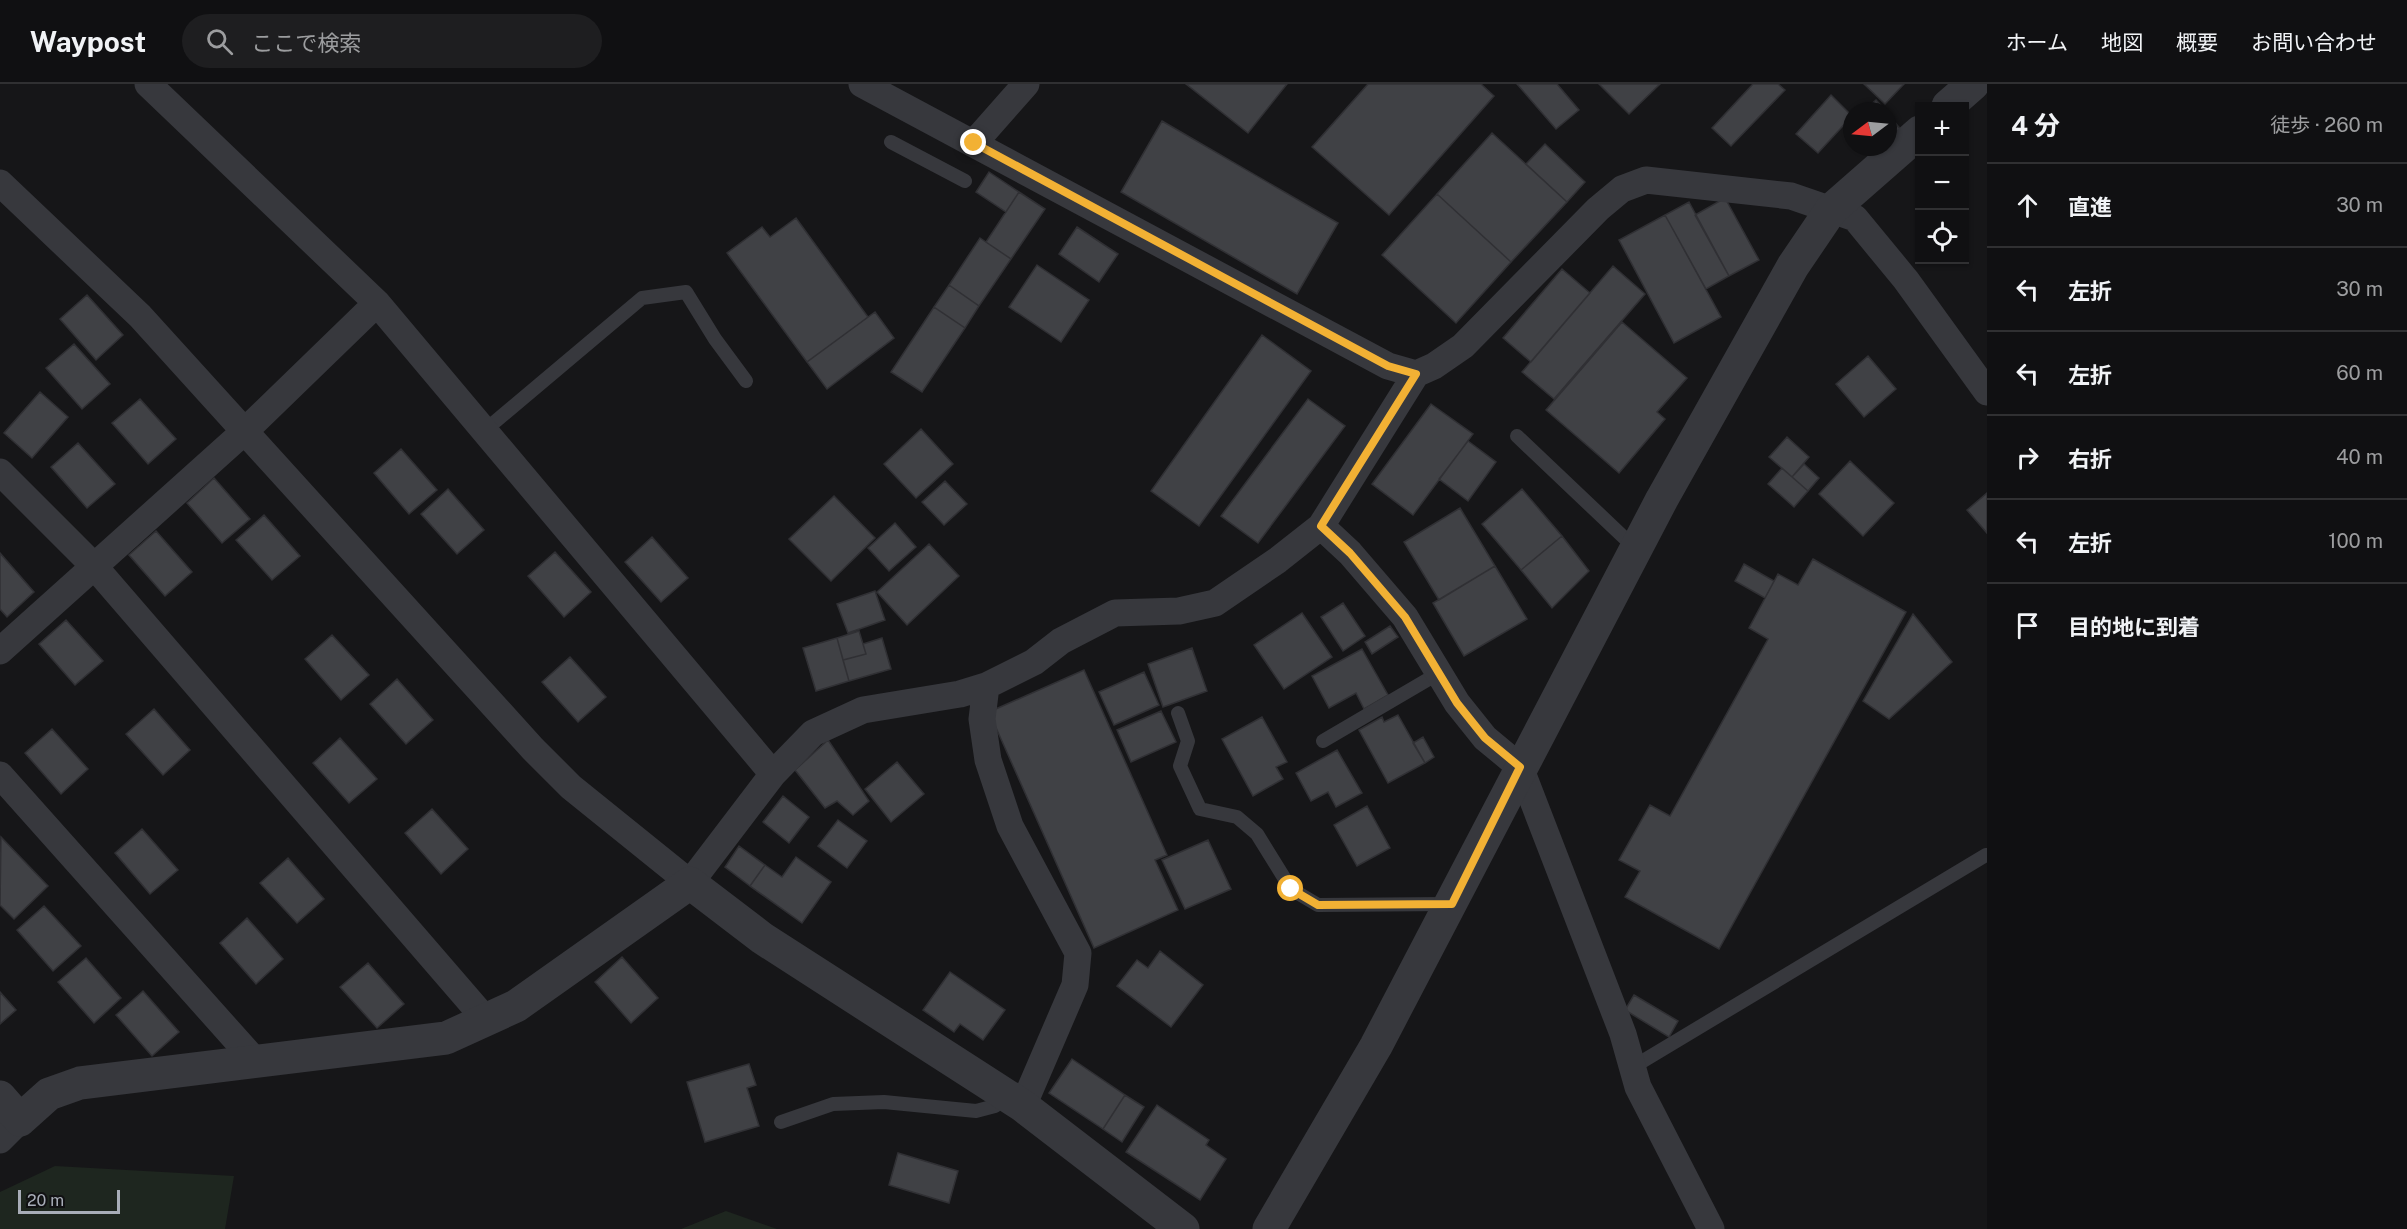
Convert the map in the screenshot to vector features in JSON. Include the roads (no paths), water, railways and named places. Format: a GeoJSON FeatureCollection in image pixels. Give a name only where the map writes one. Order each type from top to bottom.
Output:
{"type":"FeatureCollection","features":[{"type":"Feature","properties":{"kind":"street"},"geometry":{"type":"LineString","coordinates":[[148,84],[377,303],[773,774]]}},
{"type":"Feature","properties":{"kind":"street"},"geometry":{"type":"LineString","coordinates":[[862,84],[1388,366],[1416,374]]}},
{"type":"Feature","properties":{"kind":"street"},"geometry":{"type":"LineString","coordinates":[[974,143],[1026,84]]}},
{"type":"Feature","properties":{"kind":"street"},"geometry":{"type":"LineString","coordinates":[[1953,102],[1973,84]]}},
{"type":"Feature","properties":{"kind":"street"},"geometry":{"type":"LineString","coordinates":[[1269,1229],[1376,1046],[1636,549],[1793,266],[1831,210],[1915,136]]}},
{"type":"Feature","properties":{"kind":"street"},"geometry":{"type":"LineString","coordinates":[[6,1119],[49,1094],[80,1083],[446,1038],[487,1021],[516,1005],[690,883],[773,774],[813,733],[863,710],[960,694],[986,686],[1034,662],[1061,641],[1115,613],[1179,611],[1215,603],[1321,526],[1416,374],[1434,366],[1463,346],[1598,209],[1622,189],[1646,180],[1780,195],[1854,218],[1906,280],[1987,392]]}},
{"type":"Feature","properties":{"kind":"street"},"geometry":{"type":"LineString","coordinates":[[0,183],[140,316],[571,787],[762,938],[1014,1101],[1183,1229]]}},
{"type":"Feature","properties":{"kind":"street"},"geometry":{"type":"LineString","coordinates":[[0,651],[246,430],[377,303]]}},
{"type":"Feature","properties":{"kind":"street"},"geometry":{"type":"LineString","coordinates":[[0,472],[94,567],[487,1021]]}},
{"type":"Feature","properties":{"kind":"street"},"geometry":{"type":"LineString","coordinates":[[1321,526],[1350,553],[1405,617],[1457,703],[1485,738],[1520,767],[1623,1034],[1638,1087],[1711,1229]]}},
{"type":"Feature","properties":{"kind":"street"},"geometry":{"type":"LineString","coordinates":[[986,686],[982,719],[988,760],[1010,826],[1078,953],[1075,985],[1014,1101]]}},
{"type":"Feature","properties":{"kind":"street"},"geometry":{"type":"LineString","coordinates":[[0,775],[257,1063]]}},
{"type":"Feature","properties":{"kind":"lane"},"geometry":{"type":"LineString","coordinates":[[891,142],[964,180]]}},
{"type":"Feature","properties":{"kind":"lane"},"geometry":{"type":"LineString","coordinates":[[484,431],[642,298],[686,292],[715,339],[746,381]]}},
{"type":"Feature","properties":{"kind":"lane"},"geometry":{"type":"LineString","coordinates":[[1517,436],[1636,549]]}},
{"type":"Feature","properties":{"kind":"lane"},"geometry":{"type":"LineString","coordinates":[[1323,741],[1439,673]]}},
{"type":"Feature","properties":{"kind":"lane"},"geometry":{"type":"LineString","coordinates":[[1178,713],[1188,741],[1180,766],[1200,809],[1237,817],[1257,834],[1291,889],[1318,905],[1452,904]]}},
{"type":"Feature","properties":{"kind":"lane"},"geometry":{"type":"LineString","coordinates":[[1633,1067],[1986,855]]}},
{"type":"Feature","properties":{"kind":"lane"},"geometry":{"type":"LineString","coordinates":[[781,1122],[833,1104],[884,1102],[976,1111],[1014,1101]]}}]}
